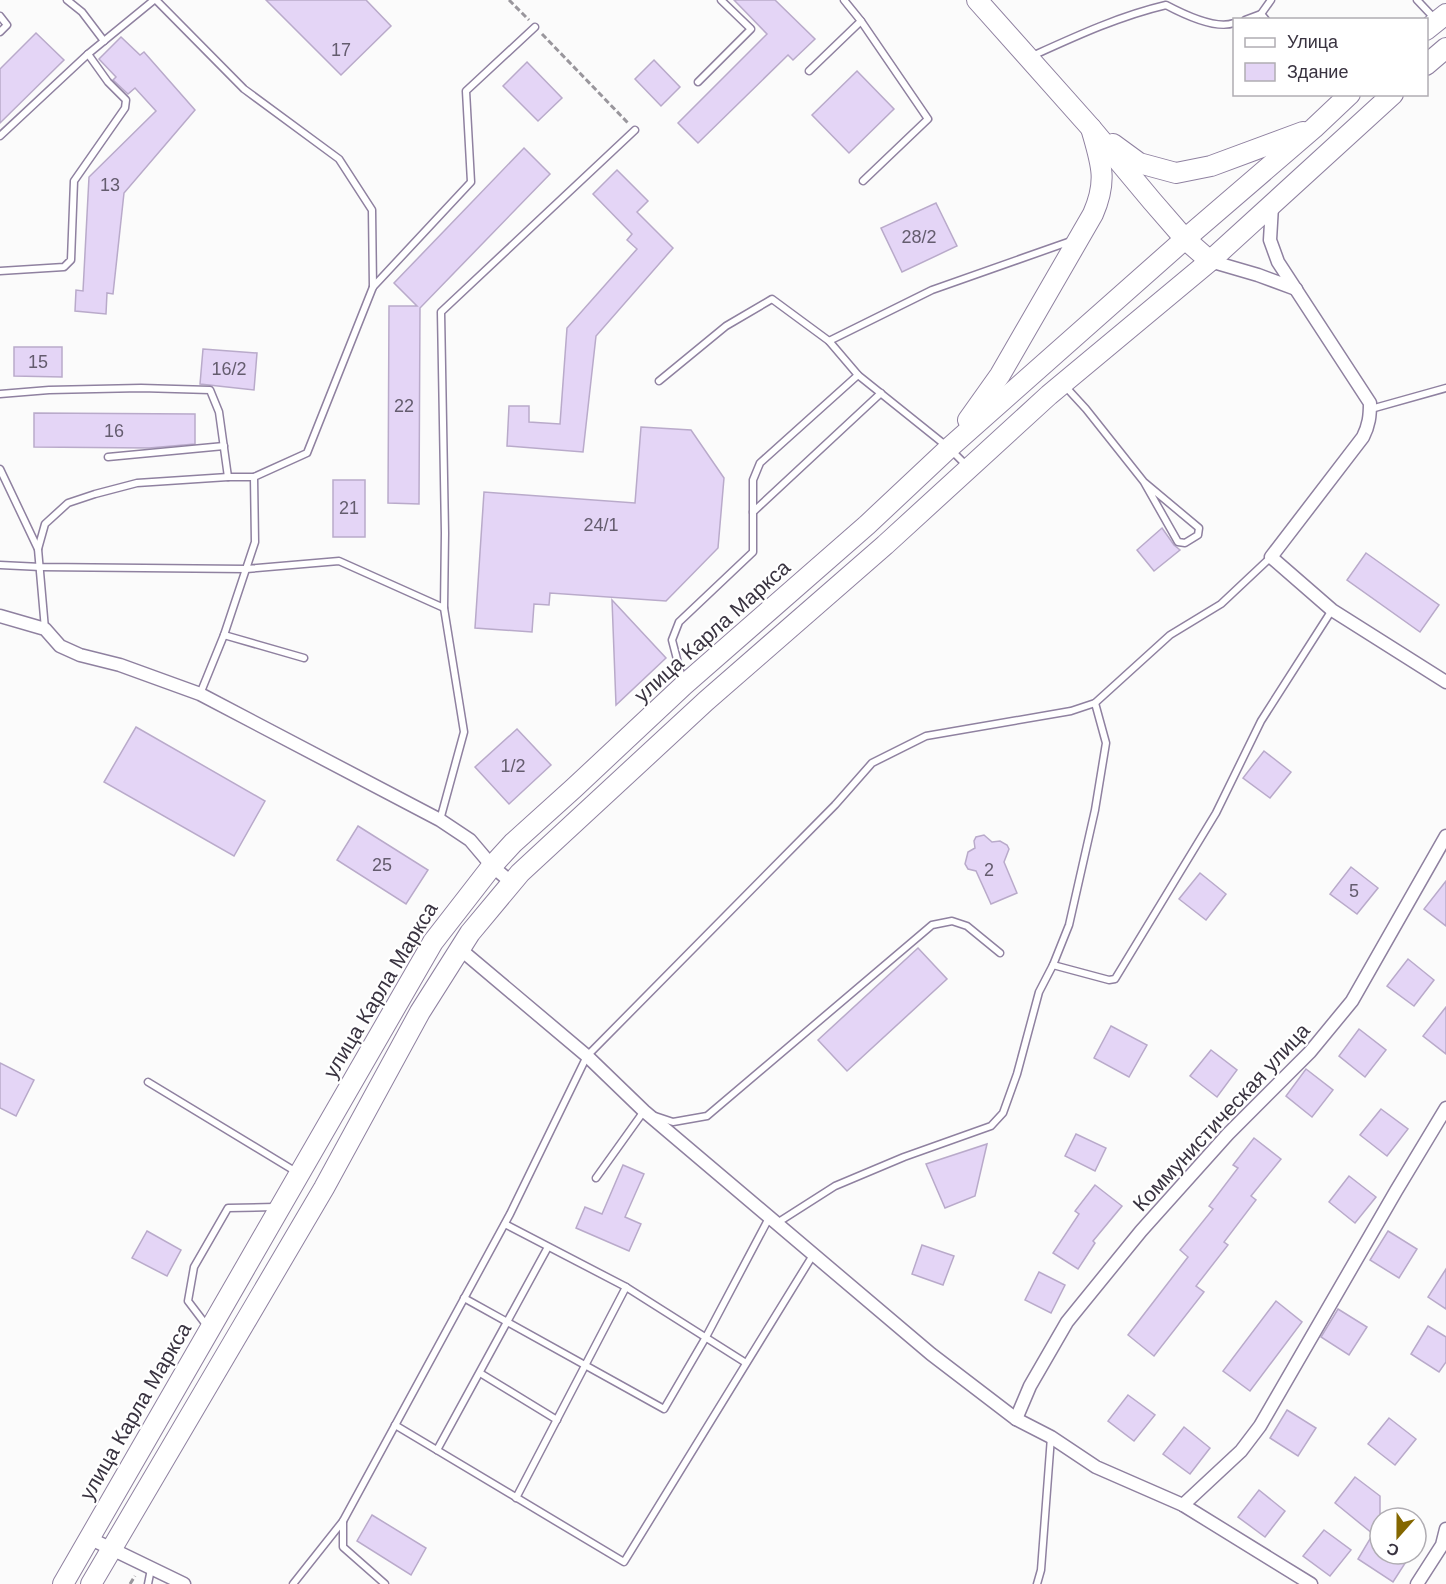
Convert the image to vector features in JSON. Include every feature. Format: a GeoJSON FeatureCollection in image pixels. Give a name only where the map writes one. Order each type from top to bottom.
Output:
{"type":"FeatureCollection","features":[{"type":"Feature","properties":{"kind":"main road"},"geometry":{"type":"LineString","coordinates":[[976,0],[1185,239],[1210,261]]}},
{"type":"Feature","properties":{"kind":"main road"},"geometry":{"type":"LineString","coordinates":[[1428,63],[1446,48]]}},
{"type":"Feature","properties":{"kind":"main road"},"geometry":{"type":"LineString","coordinates":[[91,1584],[324,1188],[420,1012],[470,933],[520,873],[706,701],[885,545],[1049,395],[1064,385],[1210,261],[1391,96]]}},
{"type":"Feature","properties":{"kind":"main road"},"geometry":{"type":"LineString","coordinates":[[949,448],[1314,128],[1340,97]]}},
{"type":"Feature","properties":{"kind":"main road"},"geometry":{"type":"LineString","coordinates":[[1091,129],[1139,162],[1176,173],[1211,166],[1314,128]]}},
{"type":"Feature","properties":{"kind":"main road"},"geometry":{"type":"LineString","coordinates":[[949,448],[1000,375],[1101,197],[1102,166],[1091,129]]}},
{"type":"Feature","properties":{"kind":"main road","name":"улица Карла Маркса"},"geometry":{"type":"LineString","coordinates":[[63,1584],[433,942],[492,866],[513,843],[684,685],[867,525],[949,448]]}},
{"type":"Feature","properties":{"kind":"street"},"geometry":{"type":"LineString","coordinates":[[1272,206],[1270,240],[1278,262],[1370,403],[1370,409],[1369,425],[1364,437],[1271,557],[1332,610],[1446,682]]}},
{"type":"Feature","properties":{"kind":"street"},"geometry":{"type":"LineString","coordinates":[[1210,261],[1258,274],[1296,289]]}},
{"type":"Feature","properties":{"kind":"street"},"geometry":{"type":"LineString","coordinates":[[0,616],[45,629],[60,646],[80,655],[120,665],[200,694],[440,820],[470,840],[492,866],[512,883]]}},
{"type":"Feature","properties":{"kind":"street","name":"Коммунистическая улица"},"geometry":{"type":"LineString","coordinates":[[1016,1419],[1030,1386],[1067,1322],[1141,1231],[1220,1142],[1310,1053],[1352,1001],[1446,836]]}},
{"type":"Feature","properties":{"kind":"street"},"geometry":{"type":"LineString","coordinates":[[460,950],[587,1056],[644,1111],[813,1255],[931,1354],[1016,1419],[1052,1437],[1095,1467],[1183,1505],[1311,1584]]}},
{"type":"Feature","properties":{"kind":"street"},"geometry":{"type":"LineString","coordinates":[[1183,1505],[1241,1451],[1260,1426],[1446,1108]]}},
{"type":"Feature","properties":{"kind":"street"},"geometry":{"type":"LineString","coordinates":[[1417,1584],[1444,1545],[1446,1529]]}},
{"type":"Feature","properties":{"kind":"street"},"geometry":{"type":"LineString","coordinates":[[89,1538],[184,1584]]}},
{"type":"Feature","properties":{"kind":"lane"},"geometry":{"type":"LineString","coordinates":[[68,0],[82,12],[104,41]]}},
{"type":"Feature","properties":{"kind":"lane"},"geometry":{"type":"LineString","coordinates":[[0,136],[88,54],[155,0],[244,89],[339,159],[372,210],[373,287]]}},
{"type":"Feature","properties":{"kind":"lane"},"geometry":{"type":"LineString","coordinates":[[698,82],[751,29],[722,0]]}},
{"type":"Feature","properties":{"kind":"lane"},"geometry":{"type":"LineString","coordinates":[[844,0],[928,119],[863,180]]}},
{"type":"Feature","properties":{"kind":"lane"},"geometry":{"type":"LineString","coordinates":[[1250,18],[1261,14],[1271,0]]}},
{"type":"Feature","properties":{"kind":"lane"},"geometry":{"type":"LineString","coordinates":[[1417,0],[1436,22]]}},
{"type":"Feature","properties":{"kind":"lane"},"geometry":{"type":"LineString","coordinates":[[1027,58],[1068,39],[1165,3],[1191,18],[1228,25],[1233,23]]}},
{"type":"Feature","properties":{"kind":"lane"},"geometry":{"type":"LineString","coordinates":[[1261,14],[1264,18]]}},
{"type":"Feature","properties":{"kind":"lane"},"geometry":{"type":"LineString","coordinates":[[0,16],[7,25],[0,32]]}},
{"type":"Feature","properties":{"kind":"lane"},"geometry":{"type":"LineString","coordinates":[[809,71],[861,21]]}},
{"type":"Feature","properties":{"kind":"lane"},"geometry":{"type":"LineString","coordinates":[[39,549],[45,524],[68,503],[137,483],[254,477],[307,453],[373,287],[471,182],[466,91],[535,27]]}},
{"type":"Feature","properties":{"kind":"lane"},"geometry":{"type":"LineString","coordinates":[[0,271],[64,267],[71,260],[74,181],[125,108],[126,100],[108,82],[88,54]]}},
{"type":"Feature","properties":{"kind":"lane"},"geometry":{"type":"LineString","coordinates":[[440,820],[464,732],[444,608],[445,521],[441,312],[635,130]]}},
{"type":"Feature","properties":{"kind":"lane"},"geometry":{"type":"LineString","coordinates":[[829,341],[933,290],[1077,239]]}},
{"type":"Feature","properties":{"kind":"lane"},"geometry":{"type":"LineString","coordinates":[[659,381],[726,326],[772,299],[829,341],[858,375],[949,448],[969,468]]}},
{"type":"Feature","properties":{"kind":"lane"},"geometry":{"type":"LineString","coordinates":[[684,685],[672,640],[679,622],[753,552],[753,480],[760,463],[858,375]]}},
{"type":"Feature","properties":{"kind":"lane"},"geometry":{"type":"LineString","coordinates":[[1064,385],[1144,482],[1178,542],[1185,543],[1198,535],[1199,528],[1144,482]]}},
{"type":"Feature","properties":{"kind":"lane"},"geometry":{"type":"LineString","coordinates":[[0,394],[49,390],[141,388],[210,390],[219,412],[228,477]]}},
{"type":"Feature","properties":{"kind":"lane"},"geometry":{"type":"LineString","coordinates":[[1370,409],[1446,388]]}},
{"type":"Feature","properties":{"kind":"lane"},"geometry":{"type":"LineString","coordinates":[[753,512],[881,393]]}},
{"type":"Feature","properties":{"kind":"lane"},"geometry":{"type":"LineString","coordinates":[[108,457],[224,446]]}},
{"type":"Feature","properties":{"kind":"lane"},"geometry":{"type":"LineString","coordinates":[[0,469],[39,549],[45,629]]}},
{"type":"Feature","properties":{"kind":"lane"},"geometry":{"type":"LineString","coordinates":[[200,694],[224,635],[255,542],[254,477]]}},
{"type":"Feature","properties":{"kind":"lane"},"geometry":{"type":"LineString","coordinates":[[293,1584],[343,1521],[505,1224],[587,1056],[835,805],[872,763],[926,736],[1071,711],[1095,703],[1170,635],[1221,604],[1271,557]]}},
{"type":"Feature","properties":{"kind":"lane"},"geometry":{"type":"LineString","coordinates":[[0,565],[246,568],[339,561],[444,608]]}},
{"type":"Feature","properties":{"kind":"lane"},"geometry":{"type":"LineString","coordinates":[[1053,965],[1109,980],[1115,979],[1216,813],[1261,722],[1332,610]]}},
{"type":"Feature","properties":{"kind":"lane"},"geometry":{"type":"LineString","coordinates":[[224,635],[304,658]]}},
{"type":"Feature","properties":{"kind":"lane"},"geometry":{"type":"LineString","coordinates":[[464,1298],[664,1409],[773,1221],[835,1186],[904,1157],[991,1126],[1003,1113],[1017,1074],[1039,992],[1053,965],[1069,924],[1095,810],[1106,743],[1095,703]]}},
{"type":"Feature","properties":{"kind":"lane"},"geometry":{"type":"LineString","coordinates":[[596,1178],[644,1111],[673,1122],[706,1116],[932,925],[952,921],[967,926],[1000,953]]}},
{"type":"Feature","properties":{"kind":"lane"},"geometry":{"type":"LineString","coordinates":[[148,1082],[298,1173]]}},
{"type":"Feature","properties":{"kind":"lane"},"geometry":{"type":"LineString","coordinates":[[210,1330],[188,1301],[194,1267],[228,1208],[279,1207]]}},
{"type":"Feature","properties":{"kind":"lane"},"geometry":{"type":"LineString","coordinates":[[505,1224],[626,1287],[746,1363]]}},
{"type":"Feature","properties":{"kind":"lane"},"geometry":{"type":"LineString","coordinates":[[437,1450],[548,1246]]}},
{"type":"Feature","properties":{"kind":"lane"},"geometry":{"type":"LineString","coordinates":[[395,1425],[624,1562],[813,1255]]}},
{"type":"Feature","properties":{"kind":"lane"},"geometry":{"type":"LineString","coordinates":[[516,1498],[626,1287]]}},
{"type":"Feature","properties":{"kind":"lane"},"geometry":{"type":"LineString","coordinates":[[480,1373],[557,1420]]}},
{"type":"Feature","properties":{"kind":"lane"},"geometry":{"type":"LineString","coordinates":[[1037,1584],[1041,1570],[1052,1437]]}},
{"type":"Feature","properties":{"kind":"lane"},"geometry":{"type":"LineString","coordinates":[[343,1521],[343,1547],[385,1584]]}},
{"type":"Feature","properties":{"kind":"lane"},"geometry":{"type":"LineString","coordinates":[[148,1584],[152,1568]]}},
{"type":"Feature","properties":{"kind":"path"},"geometry":{"type":"LineString","coordinates":[[509,0],[635,130]]}},
{"type":"Feature","properties":{"kind":"building"},"geometry":{"type":"Polygon","coordinates":[[[266,0],[366,0],[391,26],[341,75],[266,0]]]}},
{"type":"Feature","properties":{"kind":"building"},"geometry":{"type":"Polygon","coordinates":[[[734,0],[775,0],[815,39],[793,60],[788,55],[698,143],[678,123],[767,34],[734,0]]]}},
{"type":"Feature","properties":{"kind":"building"},"geometry":{"type":"Polygon","coordinates":[[[36,33],[64,60],[0,123],[0,69],[36,33]]]}},
{"type":"Feature","properties":{"kind":"building"},"geometry":{"type":"Polygon","coordinates":[[[121,37],[140,55],[144,52],[195,110],[124,193],[113,294],[107,293],[106,314],[75,311],[76,290],[83,291],[89,177],[156,111],[135,88],[128,94],[113,80],[116,77],[99,59],[121,37]]]}},
{"type":"Feature","properties":{"kind":"building"},"geometry":{"type":"Polygon","coordinates":[[[654,60],[680,87],[661,106],[635,79],[654,60]]]}},
{"type":"Feature","properties":{"kind":"building"},"geometry":{"type":"Polygon","coordinates":[[[527,62],[562,98],[538,121],[503,86],[527,62]]]}},
{"type":"Feature","properties":{"kind":"building"},"geometry":{"type":"Polygon","coordinates":[[[857,71],[894,109],[849,153],[812,115],[857,71]]]}},
{"type":"Feature","properties":{"kind":"building"},"geometry":{"type":"Polygon","coordinates":[[[524,148],[550,174],[420,308],[419,504],[388,503],[389,306],[417,306],[394,283],[524,148]]]}},
{"type":"Feature","properties":{"kind":"building"},"geometry":{"type":"Polygon","coordinates":[[[617,170],[648,201],[637,212],[673,248],[596,336],[583,452],[507,446],[509,406],[529,406],[529,422],[560,424],[567,328],[637,249],[627,240],[632,234],[593,194],[617,170]]]}},
{"type":"Feature","properties":{"kind":"building"},"geometry":{"type":"Polygon","coordinates":[[[936,203],[957,246],[902,272],[881,228],[936,203]]]}},
{"type":"Feature","properties":{"kind":"building"},"geometry":{"type":"Polygon","coordinates":[[[14,347],[62,347],[62,377],[14,376],[14,347]]]}},
{"type":"Feature","properties":{"kind":"building"},"geometry":{"type":"Polygon","coordinates":[[[203,349],[257,353],[254,390],[200,384],[203,349]]]}},
{"type":"Feature","properties":{"kind":"building"},"geometry":{"type":"Polygon","coordinates":[[[34,413],[195,414],[195,444],[149,448],[34,447],[34,413]]]}},
{"type":"Feature","properties":{"kind":"building"},"geometry":{"type":"Polygon","coordinates":[[[641,427],[691,430],[724,478],[718,548],[666,601],[550,593],[549,605],[534,604],[532,632],[475,628],[484,492],[635,503],[641,427]]]}},
{"type":"Feature","properties":{"kind":"building"},"geometry":{"type":"Polygon","coordinates":[[[333,480],[365,480],[365,537],[333,537],[333,480]]]}},
{"type":"Feature","properties":{"kind":"building"},"geometry":{"type":"Polygon","coordinates":[[[1162,528],[1180,550],[1154,571],[1137,550],[1162,528]]]}},
{"type":"Feature","properties":{"kind":"building"},"geometry":{"type":"Polygon","coordinates":[[[1366,553],[1439,605],[1420,632],[1347,580],[1366,553]]]}},
{"type":"Feature","properties":{"kind":"building"},"geometry":{"type":"Polygon","coordinates":[[[612,600],[666,658],[616,705],[612,600]]]}},
{"type":"Feature","properties":{"kind":"building"},"geometry":{"type":"Polygon","coordinates":[[[136,727],[265,801],[234,856],[104,782],[136,727]]]}},
{"type":"Feature","properties":{"kind":"building"},"geometry":{"type":"Polygon","coordinates":[[[517,729],[551,765],[509,804],[475,767],[517,729]]]}},
{"type":"Feature","properties":{"kind":"building"},"geometry":{"type":"Polygon","coordinates":[[[1264,751],[1291,772],[1270,798],[1243,778],[1264,751]]]}},
{"type":"Feature","properties":{"kind":"building"},"geometry":{"type":"Polygon","coordinates":[[[358,826],[428,870],[406,904],[337,860],[358,826]]]}},
{"type":"Feature","properties":{"kind":"building"},"geometry":{"type":"Polygon","coordinates":[[[984,835],[992,842],[1000,841],[1007,845],[1009,849],[1004,862],[1017,893],[991,904],[976,871],[968,869],[965,864],[968,852],[975,848],[976,837],[984,835]]]}},
{"type":"Feature","properties":{"kind":"building"},"geometry":{"type":"Polygon","coordinates":[[[1351,867],[1378,888],[1357,914],[1330,894],[1351,867]]]}},
{"type":"Feature","properties":{"kind":"building"},"geometry":{"type":"Polygon","coordinates":[[[1200,873],[1226,894],[1206,920],[1179,899],[1200,873]]]}},
{"type":"Feature","properties":{"kind":"building"},"geometry":{"type":"Polygon","coordinates":[[[1446,881],[1446,926],[1424,909],[1446,881]]]}},
{"type":"Feature","properties":{"kind":"building"},"geometry":{"type":"Polygon","coordinates":[[[918,948],[947,979],[847,1071],[818,1040],[918,948]]]}},
{"type":"Feature","properties":{"kind":"building"},"geometry":{"type":"Polygon","coordinates":[[[1408,959],[1434,980],[1414,1006],[1387,986],[1408,959]]]}},
{"type":"Feature","properties":{"kind":"building"},"geometry":{"type":"Polygon","coordinates":[[[1446,1007],[1446,1054],[1423,1036],[1446,1007]]]}},
{"type":"Feature","properties":{"kind":"building"},"geometry":{"type":"Polygon","coordinates":[[[1111,1026],[1147,1045],[1129,1077],[1094,1058],[1111,1026]]]}},
{"type":"Feature","properties":{"kind":"building"},"geometry":{"type":"Polygon","coordinates":[[[1359,1029],[1386,1050],[1365,1077],[1339,1056],[1359,1029]]]}},
{"type":"Feature","properties":{"kind":"building"},"geometry":{"type":"Polygon","coordinates":[[[1211,1050],[1237,1070],[1217,1097],[1190,1076],[1211,1050]]]}},
{"type":"Feature","properties":{"kind":"building"},"geometry":{"type":"Polygon","coordinates":[[[0,1063],[34,1080],[16,1116],[0,1108],[0,1063]]]}},
{"type":"Feature","properties":{"kind":"building"},"geometry":{"type":"Polygon","coordinates":[[[1306,1069],[1333,1090],[1312,1117],[1286,1096],[1306,1069]]]}},
{"type":"Feature","properties":{"kind":"building"},"geometry":{"type":"Polygon","coordinates":[[[1381,1109],[1408,1129],[1387,1156],[1360,1135],[1381,1109]]]}},
{"type":"Feature","properties":{"kind":"building"},"geometry":{"type":"Polygon","coordinates":[[[1076,1134],[1106,1148],[1095,1171],[1065,1156],[1076,1134]]]}},
{"type":"Feature","properties":{"kind":"building"},"geometry":{"type":"Polygon","coordinates":[[[1254,1138],[1281,1159],[1251,1196],[1256,1200],[1224,1242],[1228,1245],[1196,1286],[1204,1292],[1154,1356],[1128,1335],[1188,1257],[1180,1250],[1213,1209],[1209,1206],[1238,1168],[1233,1165],[1254,1138]]]}},
{"type":"Feature","properties":{"kind":"building"},"geometry":{"type":"Polygon","coordinates":[[[987,1144],[975,1196],[945,1208],[926,1164],[987,1144]]]}},
{"type":"Feature","properties":{"kind":"building"},"geometry":{"type":"Polygon","coordinates":[[[623,1165],[644,1174],[625,1217],[641,1224],[629,1251],[576,1228],[585,1207],[602,1214],[623,1165]]]}},
{"type":"Feature","properties":{"kind":"building"},"geometry":{"type":"Polygon","coordinates":[[[1349,1176],[1376,1197],[1355,1223],[1329,1202],[1349,1176]]]}},
{"type":"Feature","properties":{"kind":"building"},"geometry":{"type":"Polygon","coordinates":[[[1095,1185],[1122,1206],[1093,1241],[1095,1243],[1078,1269],[1053,1253],[1079,1214],[1075,1211],[1095,1185]]]}},
{"type":"Feature","properties":{"kind":"building"},"geometry":{"type":"Polygon","coordinates":[[[147,1231],[181,1250],[167,1276],[132,1258],[147,1231]]]}},
{"type":"Feature","properties":{"kind":"building"},"geometry":{"type":"Polygon","coordinates":[[[1388,1231],[1417,1249],[1399,1278],[1370,1260],[1388,1231]]]}},
{"type":"Feature","properties":{"kind":"building"},"geometry":{"type":"Polygon","coordinates":[[[922,1245],[954,1256],[943,1285],[912,1274],[922,1245]]]}},
{"type":"Feature","properties":{"kind":"building"},"geometry":{"type":"Polygon","coordinates":[[[1446,1269],[1446,1309],[1428,1297],[1446,1269]]]}},
{"type":"Feature","properties":{"kind":"building"},"geometry":{"type":"Polygon","coordinates":[[[1039,1272],[1065,1285],[1051,1313],[1025,1300],[1039,1272]]]}},
{"type":"Feature","properties":{"kind":"building"},"geometry":{"type":"Polygon","coordinates":[[[1276,1301],[1302,1322],[1250,1391],[1223,1371],[1276,1301]]]}},
{"type":"Feature","properties":{"kind":"building"},"geometry":{"type":"Polygon","coordinates":[[[1338,1309],[1367,1327],[1349,1355],[1321,1337],[1338,1309]]]}},
{"type":"Feature","properties":{"kind":"building"},"geometry":{"type":"Polygon","coordinates":[[[1428,1326],[1446,1337],[1446,1362],[1439,1372],[1411,1354],[1428,1326]]]}},
{"type":"Feature","properties":{"kind":"building"},"geometry":{"type":"Polygon","coordinates":[[[1128,1395],[1155,1415],[1134,1441],[1108,1421],[1128,1395]]]}},
{"type":"Feature","properties":{"kind":"building"},"geometry":{"type":"Polygon","coordinates":[[[1287,1410],[1316,1428],[1298,1456],[1270,1438],[1287,1410]]]}},
{"type":"Feature","properties":{"kind":"building"},"geometry":{"type":"Polygon","coordinates":[[[1389,1418],[1416,1439],[1395,1465],[1368,1444],[1389,1418]]]}},
{"type":"Feature","properties":{"kind":"building"},"geometry":{"type":"Polygon","coordinates":[[[1184,1427],[1210,1448],[1190,1474],[1163,1454],[1184,1427]]]}},
{"type":"Feature","properties":{"kind":"building"},"geometry":{"type":"Polygon","coordinates":[[[1355,1477],[1380,1496],[1380,1506],[1368,1506],[1368,1530],[1335,1503],[1355,1477]]]}},
{"type":"Feature","properties":{"kind":"building"},"geometry":{"type":"Polygon","coordinates":[[[1259,1490],[1285,1511],[1265,1537],[1238,1517],[1259,1490]]]}},
{"type":"Feature","properties":{"kind":"building"},"geometry":{"type":"Polygon","coordinates":[[[372,1515],[426,1548],[411,1575],[357,1541],[372,1515]]]}},
{"type":"Feature","properties":{"kind":"building"},"geometry":{"type":"Polygon","coordinates":[[[1324,1530],[1351,1550],[1330,1576],[1303,1556],[1324,1530]]]}},
{"type":"Feature","properties":{"kind":"building"},"geometry":{"type":"Polygon","coordinates":[[[1368,1542],[1368,1566],[1358,1559],[1368,1542]]]}},
{"type":"Feature","properties":{"kind":"building"},"geometry":{"type":"Polygon","coordinates":[[[1369,1566],[1403,1566],[1393,1582],[1369,1566]]]}}]}
